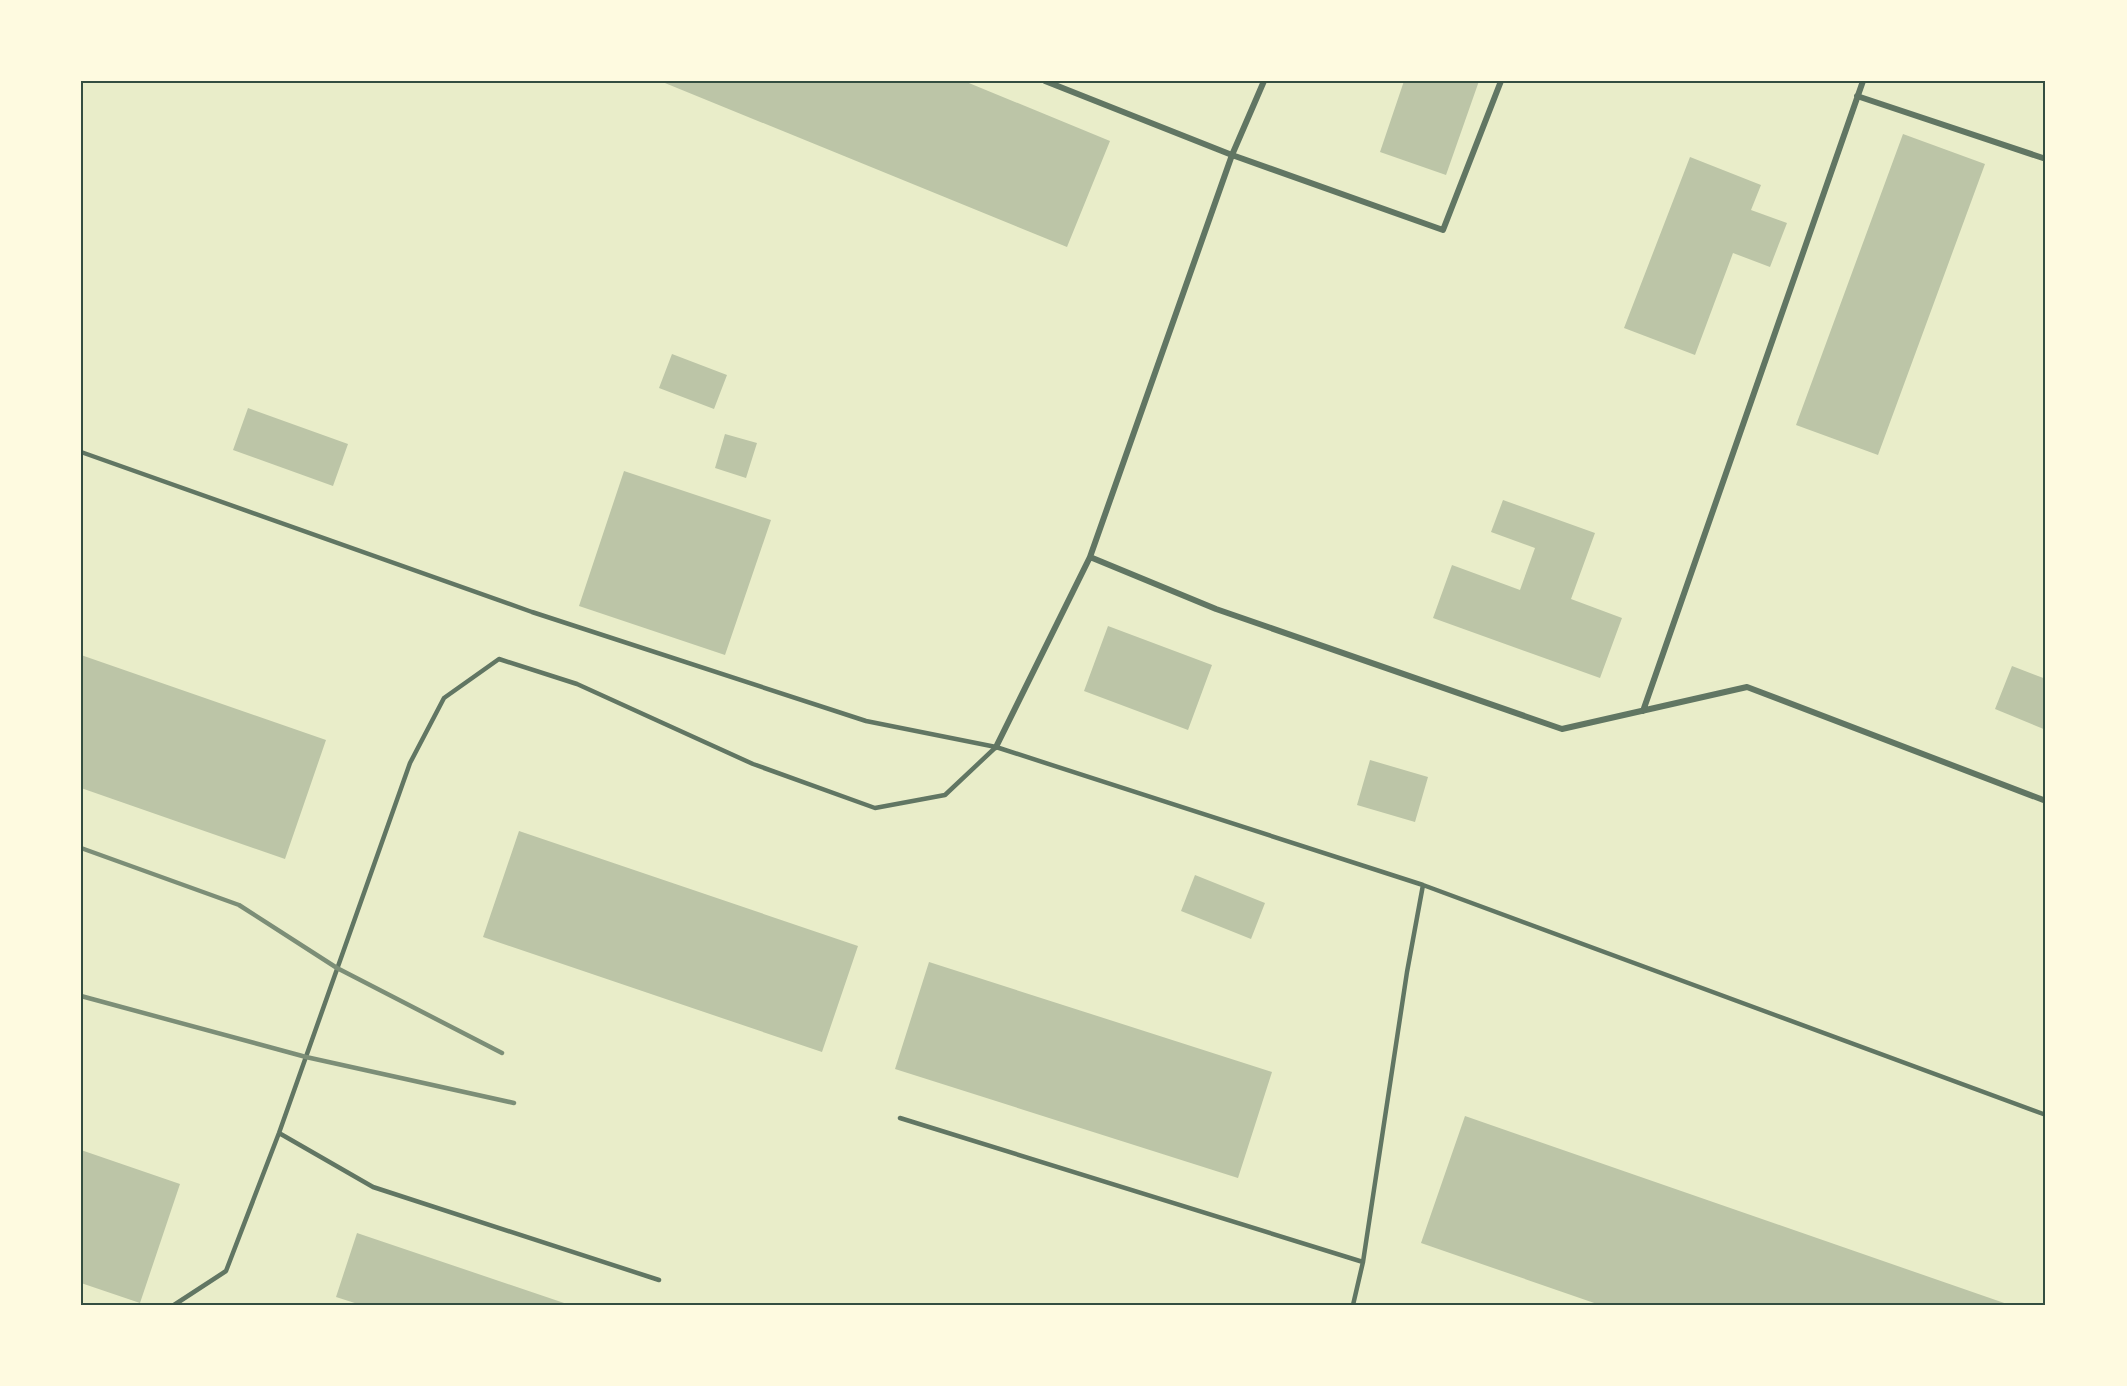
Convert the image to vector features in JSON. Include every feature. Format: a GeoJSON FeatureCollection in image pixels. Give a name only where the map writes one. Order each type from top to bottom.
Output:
{"type":"FeatureCollection","features":[{"type":"Feature","properties":{"kind":"street"},"geometry":{"type":"LineString","coordinates":[[1046,81],[1232,155],[1443,230],[1501,81]]}},
{"type":"Feature","properties":{"kind":"street"},"geometry":{"type":"LineString","coordinates":[[996,747],[1090,557],[1232,155],[1264,81]]}},
{"type":"Feature","properties":{"kind":"street"},"geometry":{"type":"LineString","coordinates":[[1643,711],[1863,81]]}},
{"type":"Feature","properties":{"kind":"street"},"geometry":{"type":"LineString","coordinates":[[1857,96],[2046,159]]}},
{"type":"Feature","properties":{"kind":"street"},"geometry":{"type":"LineString","coordinates":[[1090,557],[1216,609],[1562,729],[1747,687],[2046,801]]}},
{"type":"Feature","properties":{"kind":"lane"},"geometry":{"type":"LineString","coordinates":[[81,452],[532,612],[866,721],[996,747],[1423,885],[2046,1115]]}},
{"type":"Feature","properties":{"kind":"lane"},"geometry":{"type":"LineString","coordinates":[[174,1305],[226,1271],[279,1133],[410,763],[444,698],[499,659],[577,684],[753,764],[875,808],[945,795],[996,747]]}},
{"type":"Feature","properties":{"kind":"lane"},"geometry":{"type":"LineString","coordinates":[[1353,1305],[1363,1262],[1407,972],[1423,885]]}},
{"type":"Feature","properties":{"kind":"lane"},"geometry":{"type":"LineString","coordinates":[[900,1118],[1363,1262]]}},
{"type":"Feature","properties":{"kind":"lane"},"geometry":{"type":"LineString","coordinates":[[279,1133],[373,1187],[659,1280]]}},
{"type":"Feature","properties":{"kind":"building"},"geometry":{"type":"Polygon","coordinates":[[[660,81],[964,81],[1110,141],[1067,247],[660,81]]]}},
{"type":"Feature","properties":{"kind":"building"},"geometry":{"type":"Polygon","coordinates":[[[1404,81],[1479,81],[1446,175],[1380,152],[1404,81]]]}},
{"type":"Feature","properties":{"kind":"building"},"geometry":{"type":"Polygon","coordinates":[[[1903,134],[1985,164],[1878,455],[1796,425],[1903,134]]]}},
{"type":"Feature","properties":{"kind":"building"},"geometry":{"type":"Polygon","coordinates":[[[1690,157],[1761,185],[1751,210],[1787,223],[1770,267],[1733,253],[1695,355],[1624,328],[1690,157]]]}},
{"type":"Feature","properties":{"kind":"building"},"geometry":{"type":"Polygon","coordinates":[[[672,354],[727,375],[714,409],[659,388],[672,354]]]}},
{"type":"Feature","properties":{"kind":"building"},"geometry":{"type":"Polygon","coordinates":[[[248,408],[348,444],[333,486],[233,450],[248,408]]]}},
{"type":"Feature","properties":{"kind":"building"},"geometry":{"type":"Polygon","coordinates":[[[725,434],[757,443],[746,478],[715,468],[725,434]]]}},
{"type":"Feature","properties":{"kind":"building"},"geometry":{"type":"Polygon","coordinates":[[[624,471],[771,520],[725,655],[579,606],[624,471]]]}},
{"type":"Feature","properties":{"kind":"building"},"geometry":{"type":"Polygon","coordinates":[[[1503,500],[1595,533],[1571,599],[1622,618],[1600,678],[1433,618],[1452,565],[1520,590],[1535,548],[1491,532],[1503,500]]]}},
{"type":"Feature","properties":{"kind":"building"},"geometry":{"type":"Polygon","coordinates":[[[1108,626],[1212,665],[1188,730],[1084,691],[1108,626]]]}},
{"type":"Feature","properties":{"kind":"building"},"geometry":{"type":"Polygon","coordinates":[[[81,655],[326,740],[285,859],[81,788],[81,655]]]}},
{"type":"Feature","properties":{"kind":"building"},"geometry":{"type":"Polygon","coordinates":[[[2012,666],[2046,679],[2046,730],[1995,709],[2012,666]]]}},
{"type":"Feature","properties":{"kind":"building"},"geometry":{"type":"Polygon","coordinates":[[[1370,760],[1428,777],[1415,822],[1357,805],[1370,760]]]}},
{"type":"Feature","properties":{"kind":"building"},"geometry":{"type":"Polygon","coordinates":[[[519,831],[858,946],[822,1052],[483,937],[519,831]]]}},
{"type":"Feature","properties":{"kind":"building"},"geometry":{"type":"Polygon","coordinates":[[[1195,875],[1265,903],[1251,939],[1181,911],[1195,875]]]}},
{"type":"Feature","properties":{"kind":"building"},"geometry":{"type":"Polygon","coordinates":[[[929,962],[1272,1072],[1238,1178],[895,1069],[929,962]]]}},
{"type":"Feature","properties":{"kind":"building"},"geometry":{"type":"Polygon","coordinates":[[[1465,1116],[2010,1305],[1600,1305],[1421,1243],[1465,1116]]]}},
{"type":"Feature","properties":{"kind":"building"},"geometry":{"type":"Polygon","coordinates":[[[81,1150],[180,1184],[140,1303],[81,1283],[81,1150]]]}},
{"type":"Feature","properties":{"kind":"building"},"geometry":{"type":"Polygon","coordinates":[[[357,1233],[570,1305],[361,1305],[336,1297],[357,1233]]]}},
{"type":"Feature","properties":{"kind":"railway"},"geometry":{"type":"LineString","coordinates":[[81,848],[239,905],[337,968],[502,1053]]}},
{"type":"Feature","properties":{"kind":"railway"},"geometry":{"type":"LineString","coordinates":[[81,996],[306,1057],[514,1103]]}}]}
